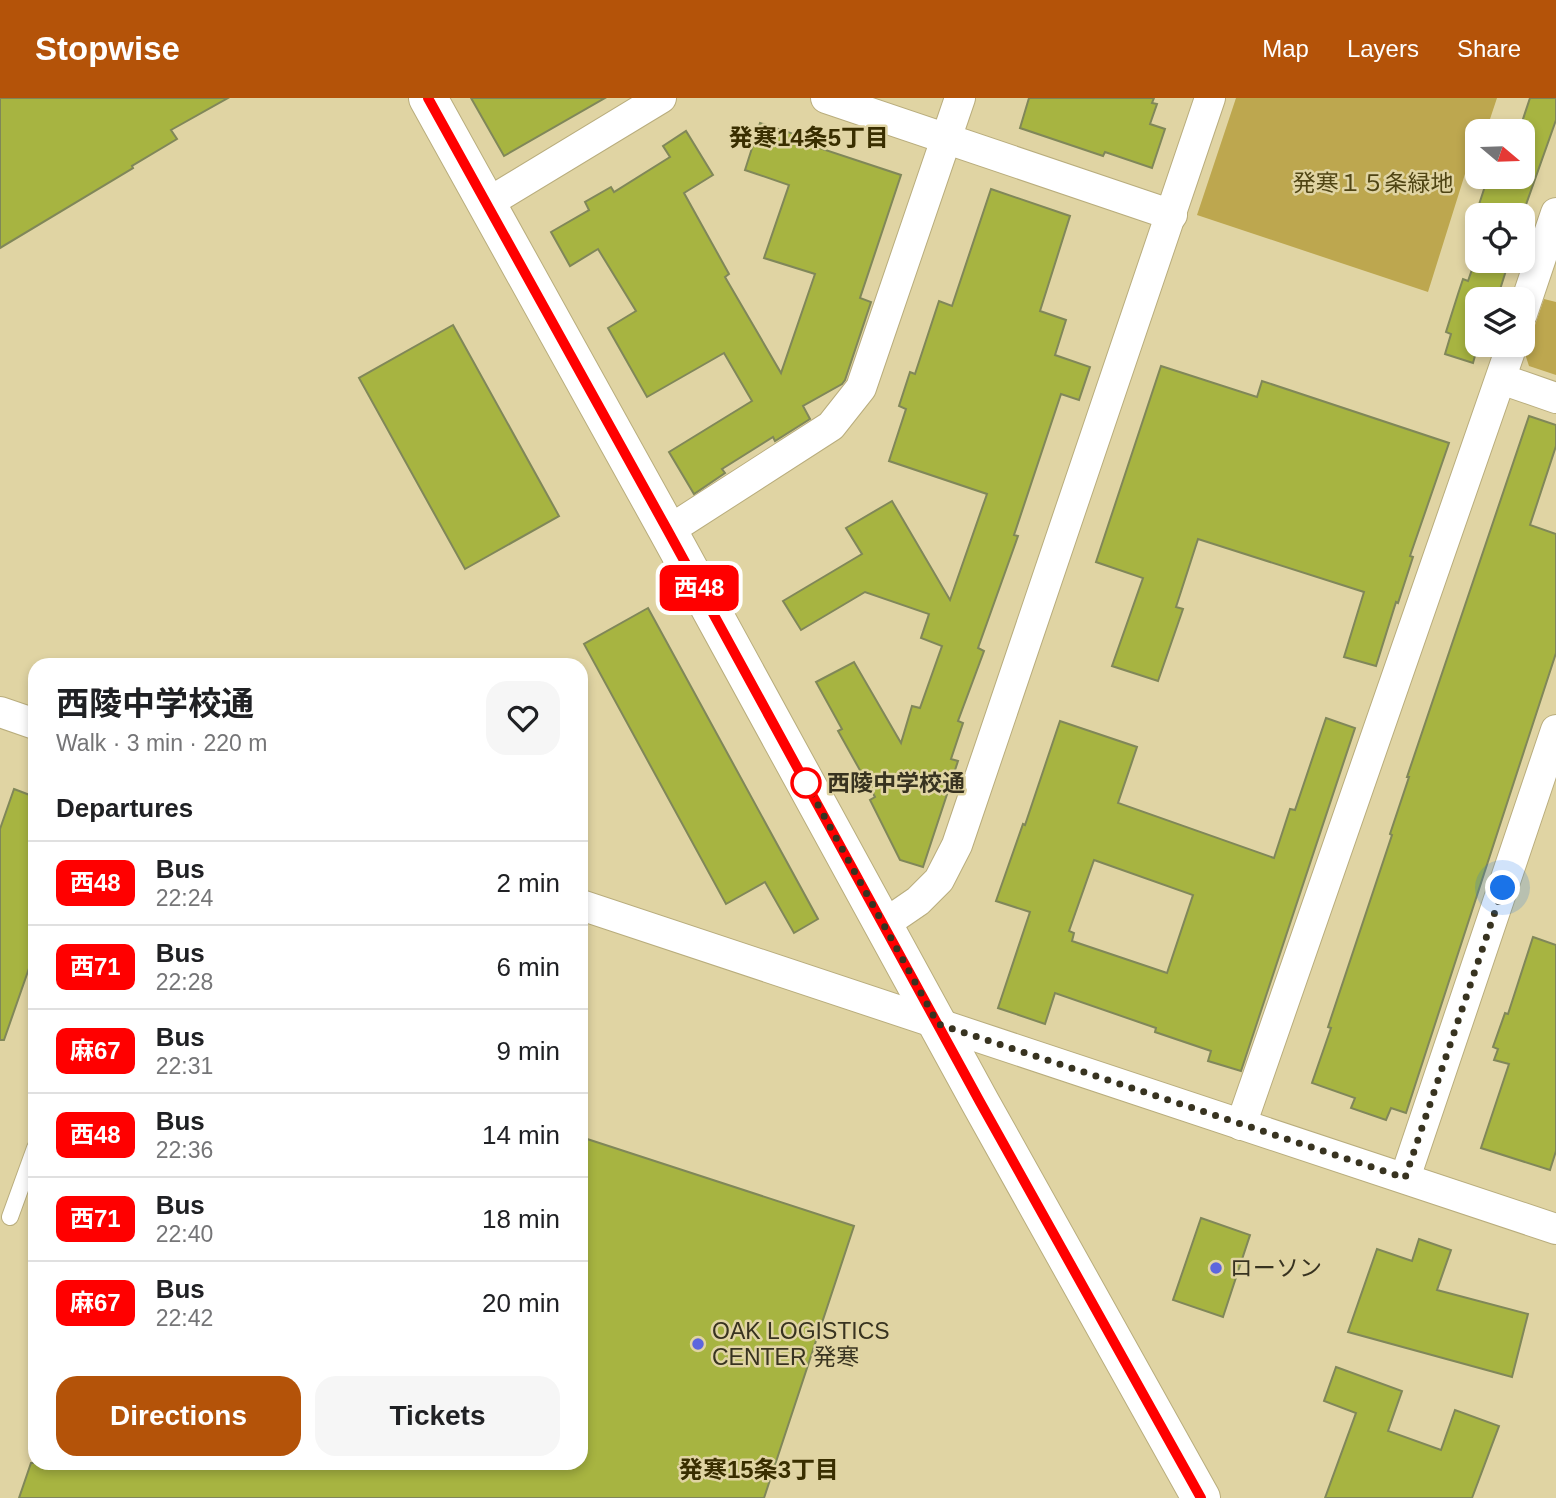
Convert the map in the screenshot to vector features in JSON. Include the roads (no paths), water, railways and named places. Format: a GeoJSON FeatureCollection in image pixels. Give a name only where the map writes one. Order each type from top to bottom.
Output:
{"type":"FeatureCollection","features":[{"type":"Feature","properties":{"kind":"street"},"geometry":{"type":"LineString","coordinates":[[428,98],[1201,1498]]}},
{"type":"Feature","properties":{"kind":"street"},"geometry":{"type":"LineString","coordinates":[[486,204],[661,98]]}},
{"type":"Feature","properties":{"kind":"street"},"geometry":{"type":"LineString","coordinates":[[826,98],[1172,215]]}},
{"type":"Feature","properties":{"kind":"street"},"geometry":{"type":"LineString","coordinates":[[668,531],[831,426],[861,388],[960,98]]}},
{"type":"Feature","properties":{"kind":"street"},"geometry":{"type":"LineString","coordinates":[[883,925],[918,901],[939,880],[957,845],[1210,98]]}},
{"type":"Feature","properties":{"kind":"street"},"geometry":{"type":"LineString","coordinates":[[1531,287],[1556,213]]}},
{"type":"Feature","properties":{"kind":"street"},"geometry":{"type":"LineString","coordinates":[[1241,1125],[1508,357]]}},
{"type":"Feature","properties":{"kind":"street"},"geometry":{"type":"LineString","coordinates":[[1501,379],[1556,398]]}},
{"type":"Feature","properties":{"kind":"street"},"geometry":{"type":"LineString","coordinates":[[1405,1178],[1556,730]]}},
{"type":"Feature","properties":{"kind":"street"},"geometry":{"type":"LineString","coordinates":[[588,907],[1556,1229]]}},
{"type":"Feature","properties":{"kind":"lane"},"geometry":{"type":"LineString","coordinates":[[10,1217],[28,1167]]}},
{"type":"Feature","properties":{"kind":"place","name":"西陵中学校通"},"geometry":{"type":"Point","coordinates":[806,783]}},
{"type":"Feature","properties":{"kind":"place","name":"ローソン"},"geometry":{"type":"Point","coordinates":[1216,1268]}},
{"type":"Feature","properties":{"kind":"place","name":"OAK LOGISTICS CENTER 発寒"},"geometry":{"type":"Point","coordinates":[698,1344]}},
{"type":"Feature","properties":{"kind":"district","name":"発寒14条5丁目"},"geometry":{"type":"Point","coordinates":[809,137]}},
{"type":"Feature","properties":{"kind":"district","name":"発寒15条3丁目"},"geometry":{"type":"Point","coordinates":[759,1469]}},
{"type":"Feature","properties":{"kind":"park label","name":"発寒１５条緑地"},"geometry":{"type":"Point","coordinates":[1373,183]}}]}
